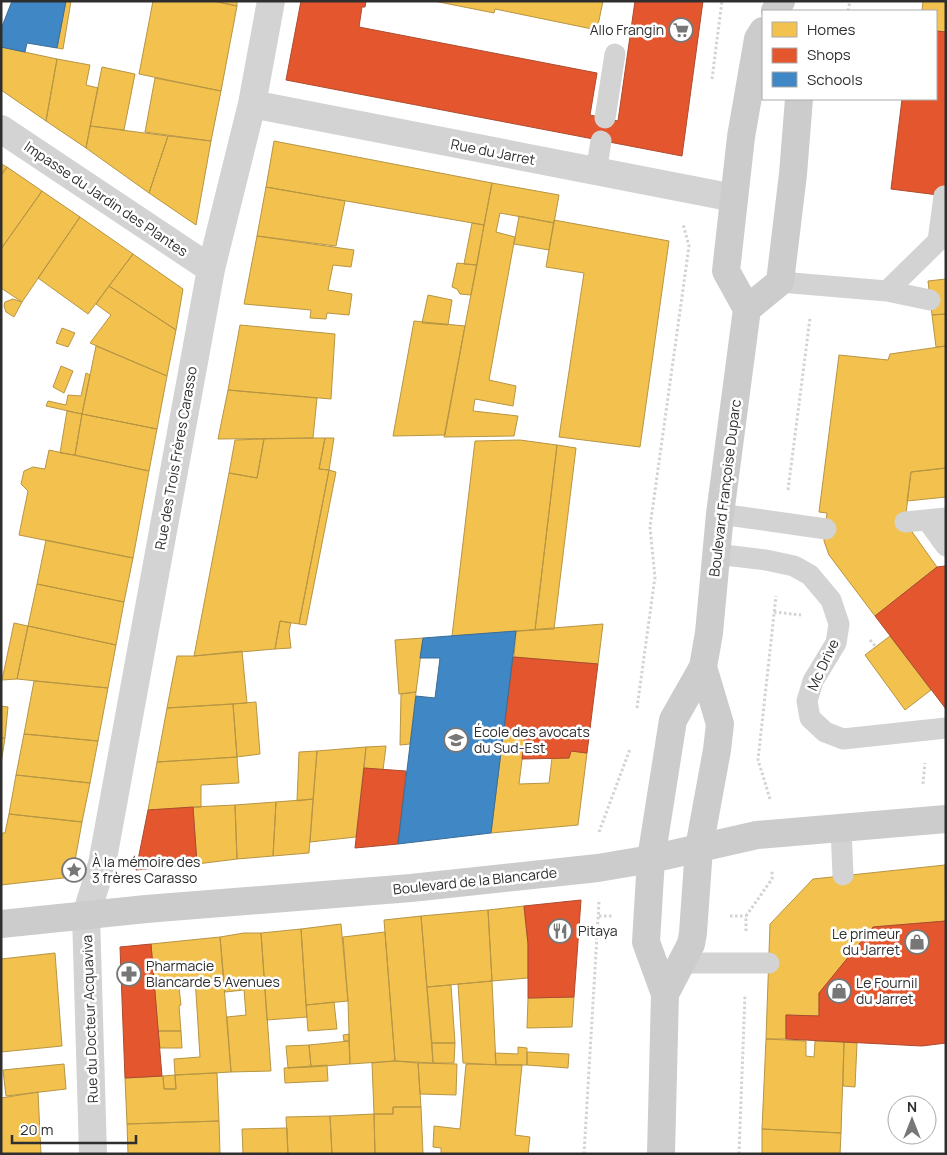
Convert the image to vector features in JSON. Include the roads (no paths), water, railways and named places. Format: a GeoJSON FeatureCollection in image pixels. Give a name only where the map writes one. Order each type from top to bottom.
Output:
{"type":"FeatureCollection","features":[{"type":"Feature","properties":{"kind":"main road"},"geometry":{"type":"LineString","coordinates":[[762,33],[758,39],[743,127],[726,271],[748,309],[780,282],[793,174],[799,100]]}},
{"type":"Feature","properties":{"kind":"main road","name":"Boulevard Françoise Duparc"},"geometry":{"type":"LineString","coordinates":[[661,1154],[666,994],[646,942],[652,859],[674,720],[703,667],[709,633],[720,514],[748,309]]}},
{"type":"Feature","properties":{"kind":"main road","name":"Boulevard Françoise Duparc"},"geometry":{"type":"LineString","coordinates":[[666,994],[691,944],[694,933],[700,848],[718,750],[720,724],[703,667]]}},
{"type":"Feature","properties":{"kind":"main road","name":"Boulevard de la Blancarde"},"geometry":{"type":"LineString","coordinates":[[1,924],[86,915],[410,888],[598,868],[652,859],[757,835],[946,819]]}},
{"type":"Feature","properties":{"kind":"street","name":"Rue des Trois Frères Carasso"},"geometry":{"type":"LineString","coordinates":[[86,915],[102,864],[210,269],[252,104],[271,1]]}},
{"type":"Feature","properties":{"kind":"street","name":"Rue du Jarret"},"geometry":{"type":"LineString","coordinates":[[252,104],[734,198]]}},
{"type":"Feature","properties":{"kind":"street","name":"Impasse du Jardin des Plantes"},"geometry":{"type":"LineString","coordinates":[[1,129],[210,269]]}},
{"type":"Feature","properties":{"kind":"street","name":"Rue du Docteur Acquaviva"},"geometry":{"type":"LineString","coordinates":[[86,915],[93,1154]]}},
{"type":"Feature","properties":{"kind":"lane"},"geometry":{"type":"LineString","coordinates":[[605,118],[616,54]]}},
{"type":"Feature","properties":{"kind":"lane"},"geometry":{"type":"LineString","coordinates":[[596,172],[601,141]]}},
{"type":"Feature","properties":{"kind":"lane"},"geometry":{"type":"LineString","coordinates":[[887,291],[938,241],[944,196]]}},
{"type":"Feature","properties":{"kind":"lane"},"geometry":{"type":"LineString","coordinates":[[780,282],[887,291],[930,300]]}},
{"type":"Feature","properties":{"kind":"lane"},"geometry":{"type":"LineString","coordinates":[[720,514],[826,529]]}},
{"type":"Feature","properties":{"kind":"lane"},"geometry":{"type":"LineString","coordinates":[[905,522],[936,519],[946,546]]}},
{"type":"Feature","properties":{"kind":"lane","name":"Mc Drive"},"geometry":{"type":"LineString","coordinates":[[716,554],[794,566],[810,575],[831,600],[839,624],[836,643],[813,681],[807,701],[810,718],[825,732],[843,739],[937,729]]}},
{"type":"Feature","properties":{"kind":"lane"},"geometry":{"type":"LineString","coordinates":[[841,828],[843,875]]}},
{"type":"Feature","properties":{"kind":"lane"},"geometry":{"type":"LineString","coordinates":[[681,964],[769,964]]}},
{"type":"Feature","properties":{"kind":"place","name":"Allo Frangin"},"geometry":{"type":"Point","coordinates":[681,30]}},
{"type":"Feature","properties":{"kind":"place","name":"École des avocats du Sud-Est"},"geometry":{"type":"Point","coordinates":[456,740]}},
{"type":"Feature","properties":{"kind":"place","name":"À la mémoire des 3 frères Carasso"},"geometry":{"type":"Point","coordinates":[74,870]}},
{"type":"Feature","properties":{"kind":"place","name":"Pitaya"},"geometry":{"type":"Point","coordinates":[560,931]}},
{"type":"Feature","properties":{"kind":"place","name":"Le primeur du Jarret"},"geometry":{"type":"Point","coordinates":[917,942]}},
{"type":"Feature","properties":{"kind":"place","name":"Pharmacie Blancarde 5 Avenues"},"geometry":{"type":"Point","coordinates":[129,974]}},
{"type":"Feature","properties":{"kind":"place","name":"Le Fournil du Jarret"},"geometry":{"type":"Point","coordinates":[839,991]}}]}
